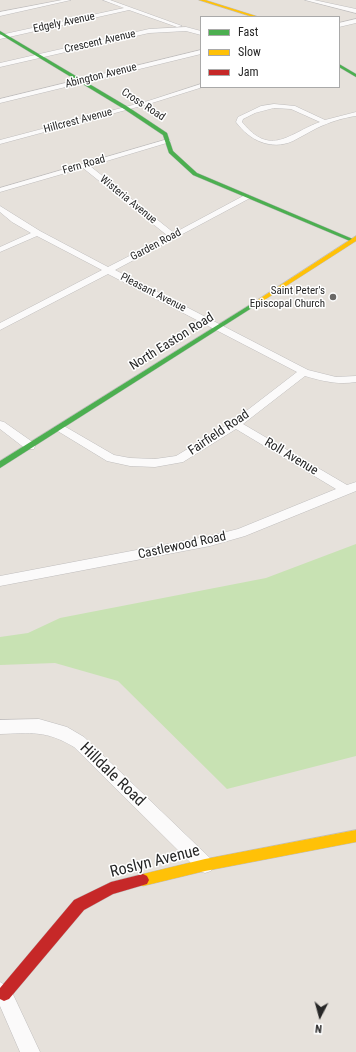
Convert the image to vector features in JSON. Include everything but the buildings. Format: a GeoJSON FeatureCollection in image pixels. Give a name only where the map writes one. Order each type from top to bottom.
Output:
{"type":"FeatureCollection","features":[{"type":"Feature","properties":{"kind":"street"},"geometry":{"type":"LineString","coordinates":[[0,14],[69,0]]}},
{"type":"Feature","properties":{"kind":"street"},"geometry":{"type":"LineString","coordinates":[[105,0],[128,10],[186,29]]}},
{"type":"Feature","properties":{"kind":"street"},"geometry":{"type":"LineString","coordinates":[[201,0],[254,16]]}},
{"type":"Feature","properties":{"kind":"street"},"geometry":{"type":"LineString","coordinates":[[307,0],[356,11]]}},
{"type":"Feature","properties":{"kind":"street","name":"Edgely Avenue"},"geometry":{"type":"LineString","coordinates":[[2,35],[128,10]]}},
{"type":"Feature","properties":{"kind":"street"},"geometry":{"type":"LineString","coordinates":[[340,25],[356,21]]}},
{"type":"Feature","properties":{"kind":"street","name":"Crescent Avenue"},"geometry":{"type":"LineString","coordinates":[[0,65],[149,31],[186,29],[200,33]]}},
{"type":"Feature","properties":{"kind":"street","name":"Cross Road"},"geometry":{"type":"LineString","coordinates":[[2,35],[41,56],[126,108],[165,134],[172,152],[178,160],[195,174],[248,197],[354,239]]}},
{"type":"Feature","properties":{"kind":"street","name":"Abington Avenue"},"geometry":{"type":"LineString","coordinates":[[0,101],[200,52]]}},
{"type":"Feature","properties":{"kind":"street"},"geometry":{"type":"LineString","coordinates":[[340,66],[356,76]]}},
{"type":"Feature","properties":{"kind":"street","name":"Hillcrest Avenue"},"geometry":{"type":"LineString","coordinates":[[0,142],[200,86]]}},
{"type":"Feature","properties":{"kind":"street"},"geometry":{"type":"LineString","coordinates":[[325,122],[296,107],[283,105],[271,106],[240,118],[239,122],[242,127],[256,138],[269,142],[282,142],[325,122],[356,114]]}},
{"type":"Feature","properties":{"kind":"street","name":"Fern Road"},"geometry":{"type":"LineString","coordinates":[[0,190],[168,141]]}},
{"type":"Feature","properties":{"kind":"street","name":"Wisteria Avenue"},"geometry":{"type":"LineString","coordinates":[[84,165],[173,236]]}},
{"type":"Feature","properties":{"kind":"street","name":"Garden Road"},"geometry":{"type":"LineString","coordinates":[[0,327],[248,197]]}},
{"type":"Feature","properties":{"kind":"street","name":"Pleasant Avenue"},"geometry":{"type":"LineString","coordinates":[[0,208],[15,220],[37,233],[304,372],[328,380],[338,381],[356,379]]}},
{"type":"Feature","properties":{"kind":"street"},"geometry":{"type":"LineString","coordinates":[[0,250],[37,233]]}},
{"type":"Feature","properties":{"kind":"street","name":"North Easton Road"},"geometry":{"type":"LineString","coordinates":[[0,465],[219,327],[354,239]]}},
{"type":"Feature","properties":{"kind":"street","name":"Fairfield Road"},"geometry":{"type":"LineString","coordinates":[[60,428],[111,458],[130,462],[155,463],[179,459],[190,454],[236,424],[304,372]]}},
{"type":"Feature","properties":{"kind":"street"},"geometry":{"type":"LineString","coordinates":[[0,424],[30,446]]}},
{"type":"Feature","properties":{"kind":"street","name":"Roll Avenue"},"geometry":{"type":"LineString","coordinates":[[236,424],[351,488]]}},
{"type":"Feature","properties":{"kind":"street","name":"Castlewood Road"},"geometry":{"type":"LineString","coordinates":[[0,581],[210,541],[241,533],[351,488]]}},
{"type":"Feature","properties":{"kind":"street","name":"Hilldale Road"},"geometry":{"type":"LineString","coordinates":[[0,726],[39,726],[62,732],[78,742],[205,865]]}},
{"type":"Feature","properties":{"kind":"street","name":"Roslyn Avenue"},"geometry":{"type":"LineString","coordinates":[[2,993],[79,905],[111,888],[205,865],[356,836]]}},
{"type":"Feature","properties":{"kind":"street"},"geometry":{"type":"LineString","coordinates":[[2,993],[30,1052]]}},
{"type":"Feature","properties":{"kind":"green space"},"geometry":{"type":"Polygon","coordinates":[[[356,544],[356,756],[227,789],[118,681],[55,663],[0,665],[0,637],[28,633],[60,618],[266,578],[356,544]]]}},
{"type":"Feature","properties":{"kind":"traffic: fast"},"geometry":{"type":"LineString","coordinates":[[0,32],[126,108],[165,134],[171,152],[195,174],[352,240]]}},
{"type":"Feature","properties":{"kind":"traffic: fast"},"geometry":{"type":"LineString","coordinates":[[340,66],[356,76]]}},
{"type":"Feature","properties":{"kind":"traffic: fast"},"geometry":{"type":"LineString","coordinates":[[0,465],[256,303]]}},
{"type":"Feature","properties":{"kind":"traffic: slow"},"geometry":{"type":"LineString","coordinates":[[201,0],[254,16]]}},
{"type":"Feature","properties":{"kind":"traffic: slow"},"geometry":{"type":"LineString","coordinates":[[256,303],[356,238]]}},
{"type":"Feature","properties":{"kind":"traffic: slow"},"geometry":{"type":"LineString","coordinates":[[143,880],[205,865],[356,836]]}},
{"type":"Feature","properties":{"kind":"traffic: jam"},"geometry":{"type":"LineString","coordinates":[[4,994],[79,905],[111,888],[143,880]]}},
{"type":"Feature","properties":{"kind":"place","name":"Saint Peter's Episcopal Church"},"geometry":{"type":"Point","coordinates":[333,297]}}]}
